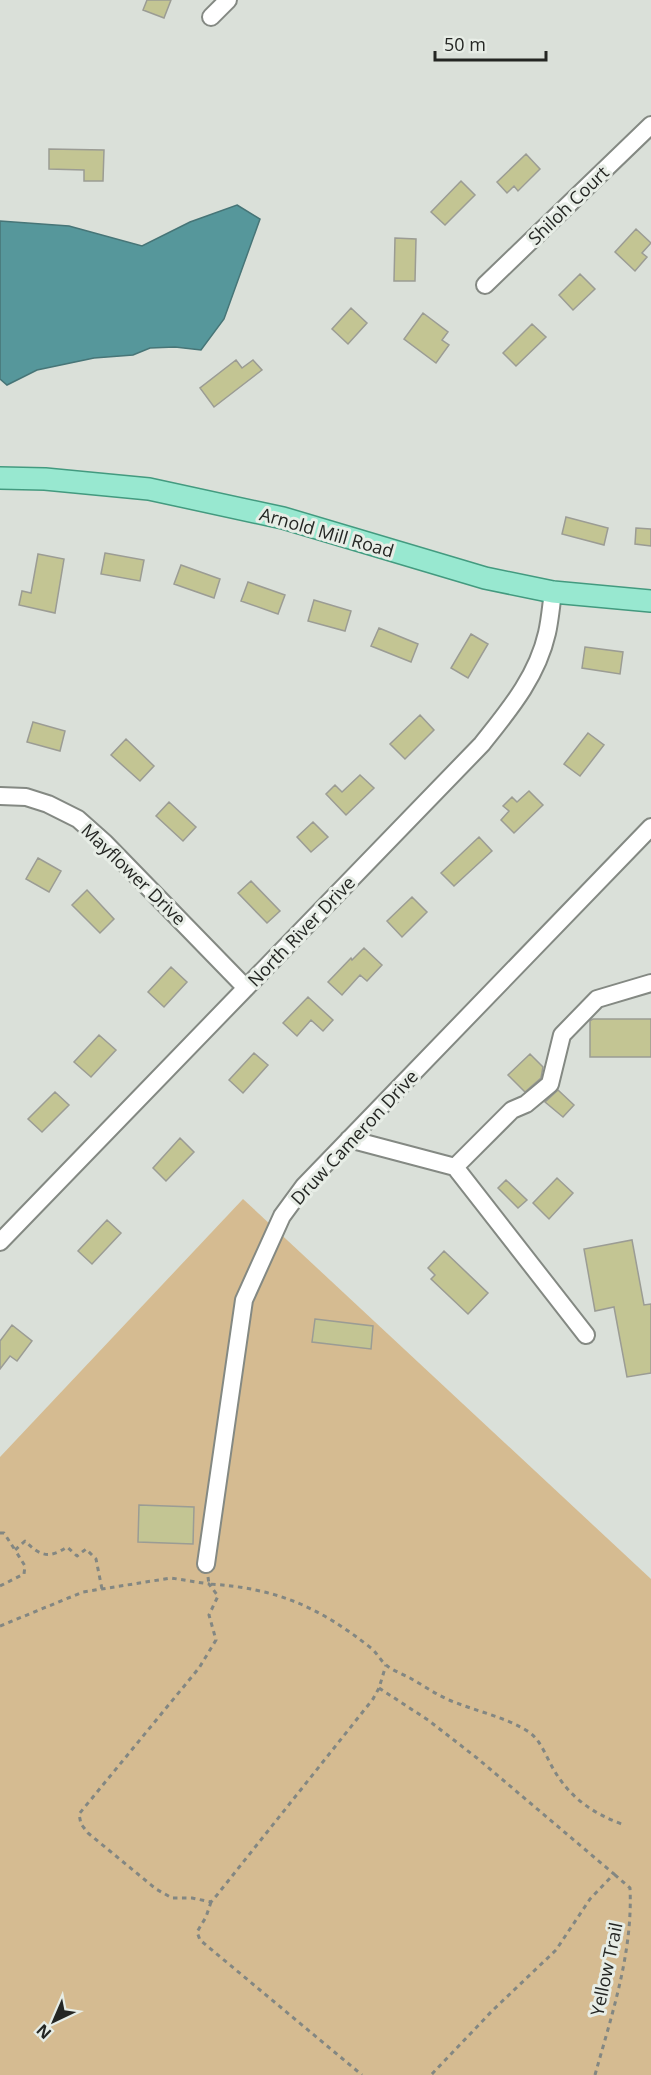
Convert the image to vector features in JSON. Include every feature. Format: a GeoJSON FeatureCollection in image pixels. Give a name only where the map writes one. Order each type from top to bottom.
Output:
{"type":"FeatureCollection","features":[{"type":"Feature","properties":{"kind":"main road","name":"Arnold Mill Road"},"geometry":{"type":"LineString","coordinates":[[0,478],[45,479],[149,489],[283,518],[485,578],[553,592],[651,601]]}},
{"type":"Feature","properties":{"kind":"street"},"geometry":{"type":"LineString","coordinates":[[212,16],[228,0]]}},
{"type":"Feature","properties":{"kind":"street","name":"Shiloh Court"},"geometry":{"type":"LineString","coordinates":[[485,285],[651,124]]}},
{"type":"Feature","properties":{"kind":"street","name":"North River Drive"},"geometry":{"type":"LineString","coordinates":[[0,1242],[482,744],[529,681],[547,633],[553,592]]}},
{"type":"Feature","properties":{"kind":"street","name":"Mayflower Drive"},"geometry":{"type":"LineString","coordinates":[[0,796],[26,797],[48,804],[78,819],[105,843],[246,988]]}},
{"type":"Feature","properties":{"kind":"street","name":"Druw Cameron Drive"},"geometry":{"type":"LineString","coordinates":[[206,1563],[244,1300],[282,1216],[304,1186],[651,828]]}},
{"type":"Feature","properties":{"kind":"street"},"geometry":{"type":"LineString","coordinates":[[455,1167],[512,1110],[526,1104],[550,1084],[562,1035],[597,999],[651,983]]}},
{"type":"Feature","properties":{"kind":"street"},"geometry":{"type":"LineString","coordinates":[[349,1139],[455,1167],[585,1335]]}},
{"type":"Feature","properties":{"kind":"path"},"geometry":{"type":"LineString","coordinates":[[0,1533],[4,1533],[25,1566],[24,1575],[0,1586]]}},
{"type":"Feature","properties":{"kind":"path"},"geometry":{"type":"LineString","coordinates":[[15,1550],[25,1541],[43,1555],[57,1554],[67,1547],[77,1556],[86,1549],[96,1559],[102,1588]]}},
{"type":"Feature","properties":{"kind":"path"},"geometry":{"type":"LineString","coordinates":[[206,1563],[209,1584],[218,1596],[209,1615],[216,1640],[210,1652],[182,1690],[79,1814],[81,1824],[88,1833],[156,1889],[172,1898],[192,1898],[211,1902]]}},
{"type":"Feature","properties":{"kind":"path"},"geometry":{"type":"LineString","coordinates":[[0,1626],[83,1592],[171,1578],[240,1586],[273,1593],[302,1604],[335,1622],[373,1650],[386,1665],[439,1695],[501,1718],[531,1734],[566,1787],[582,1804],[624,1825]]}},
{"type":"Feature","properties":{"kind":"path"},"geometry":{"type":"LineString","coordinates":[[362,2075],[200,1940],[197,1932],[206,1917],[211,1902],[374,1699],[386,1665]]}},
{"type":"Feature","properties":{"kind":"path"},"geometry":{"type":"LineString","coordinates":[[379,1688],[428,1720],[477,1758],[614,1874],[590,1899],[556,1950],[492,2011],[431,2075]]}},
{"type":"Feature","properties":{"kind":"path","name":"Yellow Trail"},"geometry":{"type":"LineString","coordinates":[[595,2075],[628,1947],[631,1914],[630,1888],[614,1874]]}},
{"type":"Feature","properties":{"kind":"shaded area"},"geometry":{"type":"Polygon","coordinates":[[[243,1199],[651,1579],[651,2075],[0,2075],[0,1457],[243,1199]]]}},
{"type":"Feature","properties":{"kind":"water"},"geometry":{"type":"Polygon","coordinates":[[[237,205],[260,219],[224,319],[201,350],[175,347],[150,348],[133,355],[94,358],[37,370],[7,385],[0,379],[0,221],[69,226],[142,246],[190,222],[237,205]]]}},
{"type":"Feature","properties":{"kind":"building"},"geometry":{"type":"Polygon","coordinates":[[[147,0],[171,0],[164,18],[143,10],[147,0]]]}},
{"type":"Feature","properties":{"kind":"building"},"geometry":{"type":"Polygon","coordinates":[[[49,149],[104,150],[103,181],[84,181],[84,170],[49,169],[49,149]]]}},
{"type":"Feature","properties":{"kind":"building"},"geometry":{"type":"Polygon","coordinates":[[[526,154],[540,169],[518,191],[514,186],[507,193],[497,182],[526,154]]]}},
{"type":"Feature","properties":{"kind":"building"},"geometry":{"type":"Polygon","coordinates":[[[461,181],[475,195],[445,225],[431,212],[461,181]]]}},
{"type":"Feature","properties":{"kind":"building"},"geometry":{"type":"Polygon","coordinates":[[[636,229],[651,243],[642,253],[647,257],[635,271],[615,252],[636,229]]]}},
{"type":"Feature","properties":{"kind":"building"},"geometry":{"type":"Polygon","coordinates":[[[395,238],[416,239],[415,281],[394,281],[395,238]]]}},
{"type":"Feature","properties":{"kind":"building"},"geometry":{"type":"Polygon","coordinates":[[[580,274],[595,289],[573,310],[559,295],[580,274]]]}},
{"type":"Feature","properties":{"kind":"building"},"geometry":{"type":"Polygon","coordinates":[[[351,308],[367,323],[348,344],[332,329],[351,308]]]}},
{"type":"Feature","properties":{"kind":"building"},"geometry":{"type":"Polygon","coordinates":[[[423,313],[448,332],[442,340],[449,345],[436,363],[404,339],[423,313]]]}},
{"type":"Feature","properties":{"kind":"building"},"geometry":{"type":"Polygon","coordinates":[[[532,324],[546,337],[516,366],[503,353],[532,324]]]}},
{"type":"Feature","properties":{"kind":"building"},"geometry":{"type":"Polygon","coordinates":[[[236,360],[242,368],[253,360],[262,370],[214,407],[200,388],[236,360]]]}},
{"type":"Feature","properties":{"kind":"building"},"geometry":{"type":"Polygon","coordinates":[[[566,517],[608,528],[604,545],[562,534],[566,517]]]}},
{"type":"Feature","properties":{"kind":"building"},"geometry":{"type":"Polygon","coordinates":[[[636,528],[651,529],[651,546],[635,544],[636,528]]]}},
{"type":"Feature","properties":{"kind":"building"},"geometry":{"type":"Polygon","coordinates":[[[105,553],[144,560],[140,581],[101,574],[105,553]]]}},
{"type":"Feature","properties":{"kind":"building"},"geometry":{"type":"Polygon","coordinates":[[[38,554],[64,559],[55,613],[19,605],[22,591],[31,593],[38,554]]]}},
{"type":"Feature","properties":{"kind":"building"},"geometry":{"type":"Polygon","coordinates":[[[181,565],[220,579],[214,598],[174,584],[181,565]]]}},
{"type":"Feature","properties":{"kind":"building"},"geometry":{"type":"Polygon","coordinates":[[[248,582],[285,595],[278,614],[241,601],[248,582]]]}},
{"type":"Feature","properties":{"kind":"building"},"geometry":{"type":"Polygon","coordinates":[[[314,600],[351,611],[345,631],[308,621],[314,600]]]}},
{"type":"Feature","properties":{"kind":"building"},"geometry":{"type":"Polygon","coordinates":[[[379,628],[418,644],[411,662],[371,646],[379,628]]]}},
{"type":"Feature","properties":{"kind":"building"},"geometry":{"type":"Polygon","coordinates":[[[471,634],[488,644],[468,678],[451,668],[471,634]]]}},
{"type":"Feature","properties":{"kind":"building"},"geometry":{"type":"Polygon","coordinates":[[[585,647],[623,652],[620,674],[582,668],[585,647]]]}},
{"type":"Feature","properties":{"kind":"building"},"geometry":{"type":"Polygon","coordinates":[[[420,715],[434,730],[405,759],[390,744],[420,715]]]}},
{"type":"Feature","properties":{"kind":"building"},"geometry":{"type":"Polygon","coordinates":[[[33,722],[65,731],[60,751],[27,742],[33,722]]]}},
{"type":"Feature","properties":{"kind":"building"},"geometry":{"type":"Polygon","coordinates":[[[588,733],[604,745],[580,776],[564,764],[588,733]]]}},
{"type":"Feature","properties":{"kind":"building"},"geometry":{"type":"Polygon","coordinates":[[[126,739],[154,766],[140,781],[111,755],[126,739]]]}},
{"type":"Feature","properties":{"kind":"building"},"geometry":{"type":"Polygon","coordinates":[[[360,775],[374,788],[346,815],[326,794],[335,785],[342,792],[360,775]]]}},
{"type":"Feature","properties":{"kind":"building"},"geometry":{"type":"Polygon","coordinates":[[[529,791],[543,805],[514,833],[501,820],[509,811],[503,806],[512,797],[517,802],[529,791]]]}},
{"type":"Feature","properties":{"kind":"building"},"geometry":{"type":"Polygon","coordinates":[[[169,802],[196,827],[183,841],[156,816],[169,802]]]}},
{"type":"Feature","properties":{"kind":"building"},"geometry":{"type":"Polygon","coordinates":[[[313,822],[328,837],[311,852],[297,837],[313,822]]]}},
{"type":"Feature","properties":{"kind":"building"},"geometry":{"type":"Polygon","coordinates":[[[479,837],[492,851],[454,886],[441,873],[479,837]]]}},
{"type":"Feature","properties":{"kind":"building"},"geometry":{"type":"Polygon","coordinates":[[[38,858],[61,871],[49,892],[26,879],[38,858]]]}},
{"type":"Feature","properties":{"kind":"building"},"geometry":{"type":"Polygon","coordinates":[[[251,881],[280,911],[267,923],[238,893],[251,881]]]}},
{"type":"Feature","properties":{"kind":"building"},"geometry":{"type":"Polygon","coordinates":[[[87,890],[114,919],[100,933],[72,905],[87,890]]]}},
{"type":"Feature","properties":{"kind":"building"},"geometry":{"type":"Polygon","coordinates":[[[412,897],[427,912],[402,937],[387,921],[412,897]]]}},
{"type":"Feature","properties":{"kind":"building"},"geometry":{"type":"Polygon","coordinates":[[[364,948],[382,965],[367,981],[360,975],[342,995],[328,982],[364,948]]]}},
{"type":"Feature","properties":{"kind":"building"},"geometry":{"type":"Polygon","coordinates":[[[171,967],[187,982],[164,1007],[148,992],[171,967]]]}},
{"type":"Feature","properties":{"kind":"building"},"geometry":{"type":"Polygon","coordinates":[[[308,997],[333,1020],[323,1031],[311,1020],[297,1036],[283,1023],[308,997]]]}},
{"type":"Feature","properties":{"kind":"building"},"geometry":{"type":"Polygon","coordinates":[[[593,1019],[651,1019],[651,1057],[590,1057],[590,1021],[593,1019]]]}},
{"type":"Feature","properties":{"kind":"building"},"geometry":{"type":"Polygon","coordinates":[[[99,1035],[116,1050],[91,1077],[74,1062],[99,1035]]]}},
{"type":"Feature","properties":{"kind":"building"},"geometry":{"type":"Polygon","coordinates":[[[254,1053],[268,1065],[243,1093],[229,1080],[254,1053]]]}},
{"type":"Feature","properties":{"kind":"building"},"geometry":{"type":"Polygon","coordinates":[[[530,1054],[543,1067],[541,1078],[525,1092],[508,1075],[530,1054]]]}},
{"type":"Feature","properties":{"kind":"building"},"geometry":{"type":"Polygon","coordinates":[[[558,1090],[574,1105],[563,1117],[545,1102],[558,1090]]]}},
{"type":"Feature","properties":{"kind":"building"},"geometry":{"type":"Polygon","coordinates":[[[55,1092],[69,1105],[42,1132],[28,1119],[55,1092]]]}},
{"type":"Feature","properties":{"kind":"building"},"geometry":{"type":"Polygon","coordinates":[[[180,1138],[194,1152],[166,1181],[153,1168],[180,1138]]]}},
{"type":"Feature","properties":{"kind":"building"},"geometry":{"type":"Polygon","coordinates":[[[557,1178],[573,1193],[549,1219],[533,1203],[557,1178]]]}},
{"type":"Feature","properties":{"kind":"building"},"geometry":{"type":"Polygon","coordinates":[[[506,1180],[527,1200],[518,1208],[498,1188],[506,1180]]]}},
{"type":"Feature","properties":{"kind":"building"},"geometry":{"type":"Polygon","coordinates":[[[107,1220],[121,1233],[92,1264],[78,1251],[107,1220]]]}},
{"type":"Feature","properties":{"kind":"building"},"geometry":{"type":"Polygon","coordinates":[[[632,1240],[644,1305],[651,1304],[651,1373],[627,1377],[614,1307],[595,1311],[584,1249],[632,1240]]]}},
{"type":"Feature","properties":{"kind":"building"},"geometry":{"type":"Polygon","coordinates":[[[444,1251],[488,1293],[468,1314],[431,1279],[435,1275],[428,1268],[444,1251]]]}},
{"type":"Feature","properties":{"kind":"building"},"geometry":{"type":"Polygon","coordinates":[[[315,1319],[373,1326],[371,1349],[312,1342],[315,1319]]]}},
{"type":"Feature","properties":{"kind":"building"},"geometry":{"type":"Polygon","coordinates":[[[12,1325],[32,1341],[17,1361],[10,1356],[0,1369],[0,1341],[12,1325]]]}},
{"type":"Feature","properties":{"kind":"building"},"geometry":{"type":"Polygon","coordinates":[[[139,1505],[194,1507],[193,1544],[138,1542],[139,1505]]]}}]}
